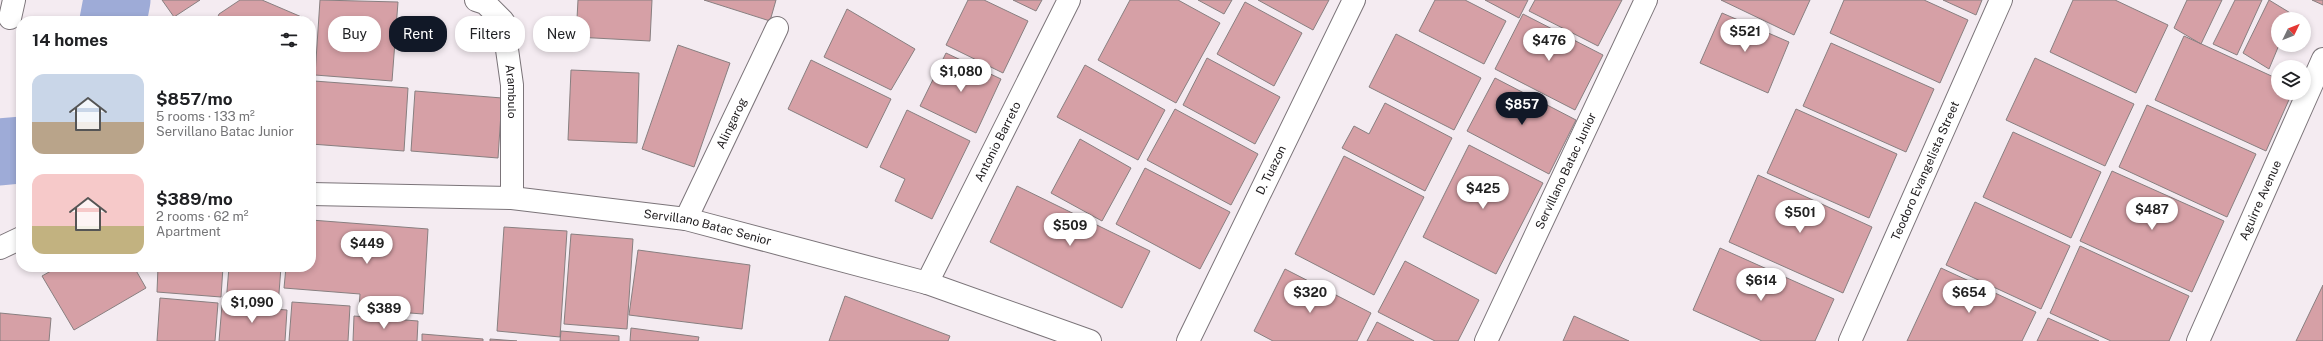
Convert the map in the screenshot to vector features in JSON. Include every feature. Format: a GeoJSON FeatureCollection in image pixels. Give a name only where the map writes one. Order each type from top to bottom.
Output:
{"type":"FeatureCollection","features":[{"type":"Feature","properties":{"kind":"street","name":"Arambulo"},"geometry":{"type":"LineString","coordinates":[[476,0],[485,3],[503,21],[512,85],[512,198]]}},
{"type":"Feature","properties":{"kind":"street","name":"Antonio Barreto"},"geometry":{"type":"LineString","coordinates":[[927,283],[1069,0]]}},
{"type":"Feature","properties":{"kind":"street","name":"D. Tuazon"},"geometry":{"type":"LineString","coordinates":[[1188,341],[1354,0]]}},
{"type":"Feature","properties":{"kind":"street","name":"Servillano Batac Junior"},"geometry":{"type":"LineString","coordinates":[[1486,341],[1646,0]]}},
{"type":"Feature","properties":{"kind":"street","name":"Teodoro Evangelista Street"},"geometry":{"type":"LineString","coordinates":[[1850,341],[2001,0]]}},
{"type":"Feature","properties":{"kind":"street","name":"Alingarog"},"geometry":{"type":"LineString","coordinates":[[686,219],[777,28]]}},
{"type":"Feature","properties":{"kind":"street","name":"Aguirre Avenue"},"geometry":{"type":"LineString","coordinates":[[2198,341],[2323,59]]}},
{"type":"Feature","properties":{"kind":"street","name":"Servillano Batac Senior"},"geometry":{"type":"LineString","coordinates":[[316,194],[512,198],[686,219],[927,283],[1090,341]]}},
{"type":"Feature","properties":{"kind":"street"},"geometry":{"type":"LineString","coordinates":[[0,248],[16,240]]}},
{"type":"Feature","properties":{"kind":"building"},"geometry":{"type":"Polygon","coordinates":[[[162,0],[200,0],[176,16],[173,16],[162,0]]]}},
{"type":"Feature","properties":{"kind":"building"},"geometry":{"type":"Polygon","coordinates":[[[240,0],[262,0],[299,16],[218,16],[240,0]]]}},
{"type":"Feature","properties":{"kind":"building"},"geometry":{"type":"Polygon","coordinates":[[[320,0],[398,2],[397,16],[389,16],[389,52],[394,52],[392,81],[316,75],[320,0]]]}},
{"type":"Feature","properties":{"kind":"building"},"geometry":{"type":"Polygon","coordinates":[[[578,0],[652,0],[650,41],[590,38],[590,16],[577,16],[578,0]]]}},
{"type":"Feature","properties":{"kind":"building"},"geometry":{"type":"Polygon","coordinates":[[[704,0],[776,0],[770,21],[704,0]]]}},
{"type":"Feature","properties":{"kind":"building"},"geometry":{"type":"Polygon","coordinates":[[[968,0],[984,0],[1028,21],[1003,73],[946,45],[968,0]]]}},
{"type":"Feature","properties":{"kind":"building"},"geometry":{"type":"Polygon","coordinates":[[[1013,0],[1042,0],[1036,11],[1013,0]]]}},
{"type":"Feature","properties":{"kind":"building"},"geometry":{"type":"Polygon","coordinates":[[[1130,0],[1178,0],[1220,23],[1176,103],[1098,60],[1130,0]]]}},
{"type":"Feature","properties":{"kind":"building"},"geometry":{"type":"Polygon","coordinates":[[[1198,0],[1232,0],[1224,14],[1198,0]]]}},
{"type":"Feature","properties":{"kind":"building"},"geometry":{"type":"Polygon","coordinates":[[[1258,0],[1329,0],[1313,30],[1258,0]]]}},
{"type":"Feature","properties":{"kind":"building"},"geometry":{"type":"Polygon","coordinates":[[[1435,0],[1465,0],[1506,21],[1484,64],[1419,31],[1435,0]]]}},
{"type":"Feature","properties":{"kind":"building"},"geometry":{"type":"Polygon","coordinates":[[[1485,0],[1528,0],[1519,18],[1485,0]]]}},
{"type":"Feature","properties":{"kind":"building"},"geometry":{"type":"Polygon","coordinates":[[[1535,0],[1622,0],[1598,46],[1529,11],[1535,0]]]}},
{"type":"Feature","properties":{"kind":"building"},"geometry":{"type":"Polygon","coordinates":[[[1721,0],[1810,0],[1794,35],[1721,0]]]}},
{"type":"Feature","properties":{"kind":"building"},"geometry":{"type":"Polygon","coordinates":[[[1844,0],[1924,0],[1968,20],[1940,83],[1830,33],[1844,0]]]}},
{"type":"Feature","properties":{"kind":"building"},"geometry":{"type":"Polygon","coordinates":[[[1943,0],[1982,0],[1976,15],[1943,0]]]}},
{"type":"Feature","properties":{"kind":"building"},"geometry":{"type":"Polygon","coordinates":[[[2073,0],[2115,0],[2168,25],[2136,93],[2050,52],[2073,0]]]}},
{"type":"Feature","properties":{"kind":"building"},"geometry":{"type":"Polygon","coordinates":[[[2187,0],[2222,0],[2201,44],[2174,28],[2187,0]]]}},
{"type":"Feature","properties":{"kind":"building"},"geometry":{"type":"Polygon","coordinates":[[[2235,0],[2262,0],[2237,55],[2213,44],[2235,0]]]}},
{"type":"Feature","properties":{"kind":"building"},"geometry":{"type":"Polygon","coordinates":[[[2269,0],[2289,12],[2271,12],[2271,52],[2276,52],[2273,60],[2271,60],[2269,69],[2243,53],[2269,0]]]}},
{"type":"Feature","properties":{"kind":"building"},"geometry":{"type":"Polygon","coordinates":[[[2312,0],[2323,0],[2323,5],[2312,0]]]}},
{"type":"Feature","properties":{"kind":"building"},"geometry":{"type":"Polygon","coordinates":[[[1245,2],[1302,33],[1274,86],[1217,54],[1245,2]]]}},
{"type":"Feature","properties":{"kind":"building"},"geometry":{"type":"Polygon","coordinates":[[[847,9],[915,49],[891,90],[824,57],[847,9]]]}},
{"type":"Feature","properties":{"kind":"building"},"geometry":{"type":"Polygon","coordinates":[[[1722,13],[1789,42],[1768,93],[1700,63],[1722,13]]]}},
{"type":"Feature","properties":{"kind":"building"},"geometry":{"type":"Polygon","coordinates":[[[1523,14],[1603,55],[1575,110],[1495,69],[1523,14]]]}},
{"type":"Feature","properties":{"kind":"building"},"geometry":{"type":"Polygon","coordinates":[[[1396,34],[1481,78],[1454,130],[1369,87],[1396,34]]]}},
{"type":"Feature","properties":{"kind":"building"},"geometry":{"type":"Polygon","coordinates":[[[2184,36],[2271,76],[2271,100],[2289,100],[2266,151],[2155,100],[2184,36]]]}},
{"type":"Feature","properties":{"kind":"building"},"geometry":{"type":"Polygon","coordinates":[[[1831,43],[1934,89],[1906,152],[1803,106],[1831,43]]]}},
{"type":"Feature","properties":{"kind":"building"},"geometry":{"type":"Polygon","coordinates":[[[678,45],[730,63],[694,167],[642,149],[678,45]]]}},
{"type":"Feature","properties":{"kind":"building"},"geometry":{"type":"Polygon","coordinates":[[[946,53],[1001,79],[976,133],[920,106],[946,53]]]}},
{"type":"Feature","properties":{"kind":"building"},"geometry":{"type":"Polygon","coordinates":[[[1207,58],[1280,97],[1255,144],[1183,105],[1207,58]]]}},
{"type":"Feature","properties":{"kind":"building"},"geometry":{"type":"Polygon","coordinates":[[[2035,58],[2134,104],[2105,166],[2006,120],[2035,58]]]}},
{"type":"Feature","properties":{"kind":"building"},"geometry":{"type":"Polygon","coordinates":[[[811,60],[891,99],[867,148],[788,109],[811,60]]]}},
{"type":"Feature","properties":{"kind":"building"},"geometry":{"type":"Polygon","coordinates":[[[1085,65],[1165,110],[1138,160],[1057,117],[1085,65]]]}},
{"type":"Feature","properties":{"kind":"building"},"geometry":{"type":"Polygon","coordinates":[[[571,70],[639,73],[637,143],[568,140],[571,70]]]}},
{"type":"Feature","properties":{"kind":"building"},"geometry":{"type":"Polygon","coordinates":[[[1495,78],[1576,120],[1549,174],[1467,131],[1495,78]]]}},
{"type":"Feature","properties":{"kind":"building"},"geometry":{"type":"Polygon","coordinates":[[[316,81],[408,88],[404,151],[316,144],[316,81]]]}},
{"type":"Feature","properties":{"kind":"building"},"geometry":{"type":"Polygon","coordinates":[[[415,91],[502,98],[498,158],[411,151],[415,91]]]}},
{"type":"Feature","properties":{"kind":"building"},"geometry":{"type":"Polygon","coordinates":[[[1385,103],[1452,138],[1425,191],[1342,148],[1354,126],[1369,134],[1385,103]]]}},
{"type":"Feature","properties":{"kind":"building"},"geometry":{"type":"Polygon","coordinates":[[[2147,105],[2256,154],[2227,217],[2119,167],[2147,105]]]}},
{"type":"Feature","properties":{"kind":"building"},"geometry":{"type":"Polygon","coordinates":[[[1175,109],[1258,154],[1231,205],[1147,160],[1175,109]]]}},
{"type":"Feature","properties":{"kind":"building"},"geometry":{"type":"Polygon","coordinates":[[[1796,109],[1897,154],[1869,218],[1767,173],[1796,109]]]}},
{"type":"Feature","properties":{"kind":"building"},"geometry":{"type":"Polygon","coordinates":[[[907,110],[970,141],[932,219],[895,201],[905,179],[880,167],[907,110]]]}},
{"type":"Feature","properties":{"kind":"building"},"geometry":{"type":"Polygon","coordinates":[[[2013,132],[2101,172],[2071,238],[1983,197],[2013,132]]]}},
{"type":"Feature","properties":{"kind":"building"},"geometry":{"type":"Polygon","coordinates":[[[1080,139],[1131,168],[1102,221],[1051,193],[1080,139]]]}},
{"type":"Feature","properties":{"kind":"building"},"geometry":{"type":"Polygon","coordinates":[[[1469,145],[1543,183],[1496,274],[1423,237],[1469,145]]]}},
{"type":"Feature","properties":{"kind":"building"},"geometry":{"type":"Polygon","coordinates":[[[1344,156],[1424,197],[1374,295],[1295,254],[1344,156]]]}},
{"type":"Feature","properties":{"kind":"building"},"geometry":{"type":"Polygon","coordinates":[[[1145,168],[1230,212],[1200,269],[1116,224],[1145,168]]]}},
{"type":"Feature","properties":{"kind":"building"},"geometry":{"type":"Polygon","coordinates":[[[2112,171],[2224,221],[2192,292],[2080,241],[2112,171]]]}},
{"type":"Feature","properties":{"kind":"building"},"geometry":{"type":"Polygon","coordinates":[[[1758,175],[1872,227],[1843,293],[1729,242],[1758,175]]]}},
{"type":"Feature","properties":{"kind":"building"},"geometry":{"type":"Polygon","coordinates":[[[1017,186],[1150,251],[1122,308],[990,242],[1017,186]]]}},
{"type":"Feature","properties":{"kind":"building"},"geometry":{"type":"Polygon","coordinates":[[[1975,202],[2070,246],[2041,309],[1946,265],[1975,202]]]}},
{"type":"Feature","properties":{"kind":"building"},"geometry":{"type":"Polygon","coordinates":[[[316,220],[428,229],[423,314],[359,309],[360,294],[284,288],[286,272],[316,272],[316,220]]]}},
{"type":"Feature","properties":{"kind":"building"},"geometry":{"type":"Polygon","coordinates":[[[504,227],[567,231],[560,337],[497,331],[504,227]]]}},
{"type":"Feature","properties":{"kind":"building"},"geometry":{"type":"Polygon","coordinates":[[[571,234],[633,239],[627,329],[564,324],[571,234]]]}},
{"type":"Feature","properties":{"kind":"building"},"geometry":{"type":"Polygon","coordinates":[[[2080,246],[2189,296],[2169,341],[2111,341],[2050,313],[2080,246]]]}},
{"type":"Feature","properties":{"kind":"building"},"geometry":{"type":"Polygon","coordinates":[[[1720,248],[1834,299],[1815,341],[1762,341],[1693,310],[1720,248]]]}},
{"type":"Feature","properties":{"kind":"building"},"geometry":{"type":"Polygon","coordinates":[[[638,250],[750,265],[742,329],[629,315],[638,250]]]}},
{"type":"Feature","properties":{"kind":"building"},"geometry":{"type":"Polygon","coordinates":[[[1405,261],[1479,300],[1458,341],[1435,341],[1378,312],[1405,261]]]}},
{"type":"Feature","properties":{"kind":"building"},"geometry":{"type":"Polygon","coordinates":[[[1941,268],[2036,312],[2022,341],[1907,341],[1941,268]]]}},
{"type":"Feature","properties":{"kind":"building"},"geometry":{"type":"Polygon","coordinates":[[[1285,269],[1371,313],[1357,341],[1273,341],[1254,331],[1285,269]]]}},
{"type":"Feature","properties":{"kind":"building"},"geometry":{"type":"Polygon","coordinates":[[[49,272],[137,272],[146,288],[74,330],[42,276],[49,272]]]}},
{"type":"Feature","properties":{"kind":"building"},"geometry":{"type":"Polygon","coordinates":[[[158,272],[223,272],[221,297],[157,292],[158,272]]]}},
{"type":"Feature","properties":{"kind":"building"},"geometry":{"type":"Polygon","coordinates":[[[229,272],[281,272],[278,306],[226,303],[229,272]]]}},
{"type":"Feature","properties":{"kind":"building"},"geometry":{"type":"Polygon","coordinates":[[[2323,285],[2323,341],[2296,341],[2323,285]]]}},
{"type":"Feature","properties":{"kind":"building"},"geometry":{"type":"Polygon","coordinates":[[[845,296],[950,336],[948,341],[829,341],[845,296]]]}},
{"type":"Feature","properties":{"kind":"building"},"geometry":{"type":"Polygon","coordinates":[[[160,298],[218,303],[215,341],[157,341],[160,298]]]}},
{"type":"Feature","properties":{"kind":"building"},"geometry":{"type":"Polygon","coordinates":[[[292,302],[350,306],[348,341],[289,341],[292,302]]]}},
{"type":"Feature","properties":{"kind":"building"},"geometry":{"type":"Polygon","coordinates":[[[222,305],[287,310],[285,341],[219,341],[222,305]]]}},
{"type":"Feature","properties":{"kind":"building"},"geometry":{"type":"Polygon","coordinates":[[[0,313],[51,318],[49,341],[0,341],[0,313]]]}},
{"type":"Feature","properties":{"kind":"building"},"geometry":{"type":"Polygon","coordinates":[[[354,316],[418,321],[417,341],[353,341],[354,316]]]}},
{"type":"Feature","properties":{"kind":"building"},"geometry":{"type":"Polygon","coordinates":[[[1574,316],[1629,341],[1563,341],[1574,316]]]}},
{"type":"Feature","properties":{"kind":"building"},"geometry":{"type":"Polygon","coordinates":[[[2048,318],[2099,341],[2037,341],[2048,318]]]}},
{"type":"Feature","properties":{"kind":"building"},"geometry":{"type":"Polygon","coordinates":[[[1377,322],[1414,341],[1367,341],[1377,322]]]}},
{"type":"Feature","properties":{"kind":"building"},"geometry":{"type":"Polygon","coordinates":[[[631,328],[699,337],[698,341],[630,341],[631,328]]]}},
{"type":"Feature","properties":{"kind":"building"},"geometry":{"type":"Polygon","coordinates":[[[561,331],[619,336],[619,341],[560,341],[561,331]]]}},
{"type":"Feature","properties":{"kind":"building"},"geometry":{"type":"Polygon","coordinates":[[[422,334],[483,339],[483,341],[422,341],[422,334]]]}},
{"type":"Feature","properties":{"kind":"building"},"geometry":{"type":"Polygon","coordinates":[[[490,339],[517,341],[490,341],[490,339]]]}},
{"type":"Feature","properties":{"kind":"waterway"},"geometry":{"type":"LineString","coordinates":[[114,16],[117,0]]}},
{"type":"Feature","properties":{"kind":"waterway"},"geometry":{"type":"LineString","coordinates":[[0,152],[16,150]]}}]}
